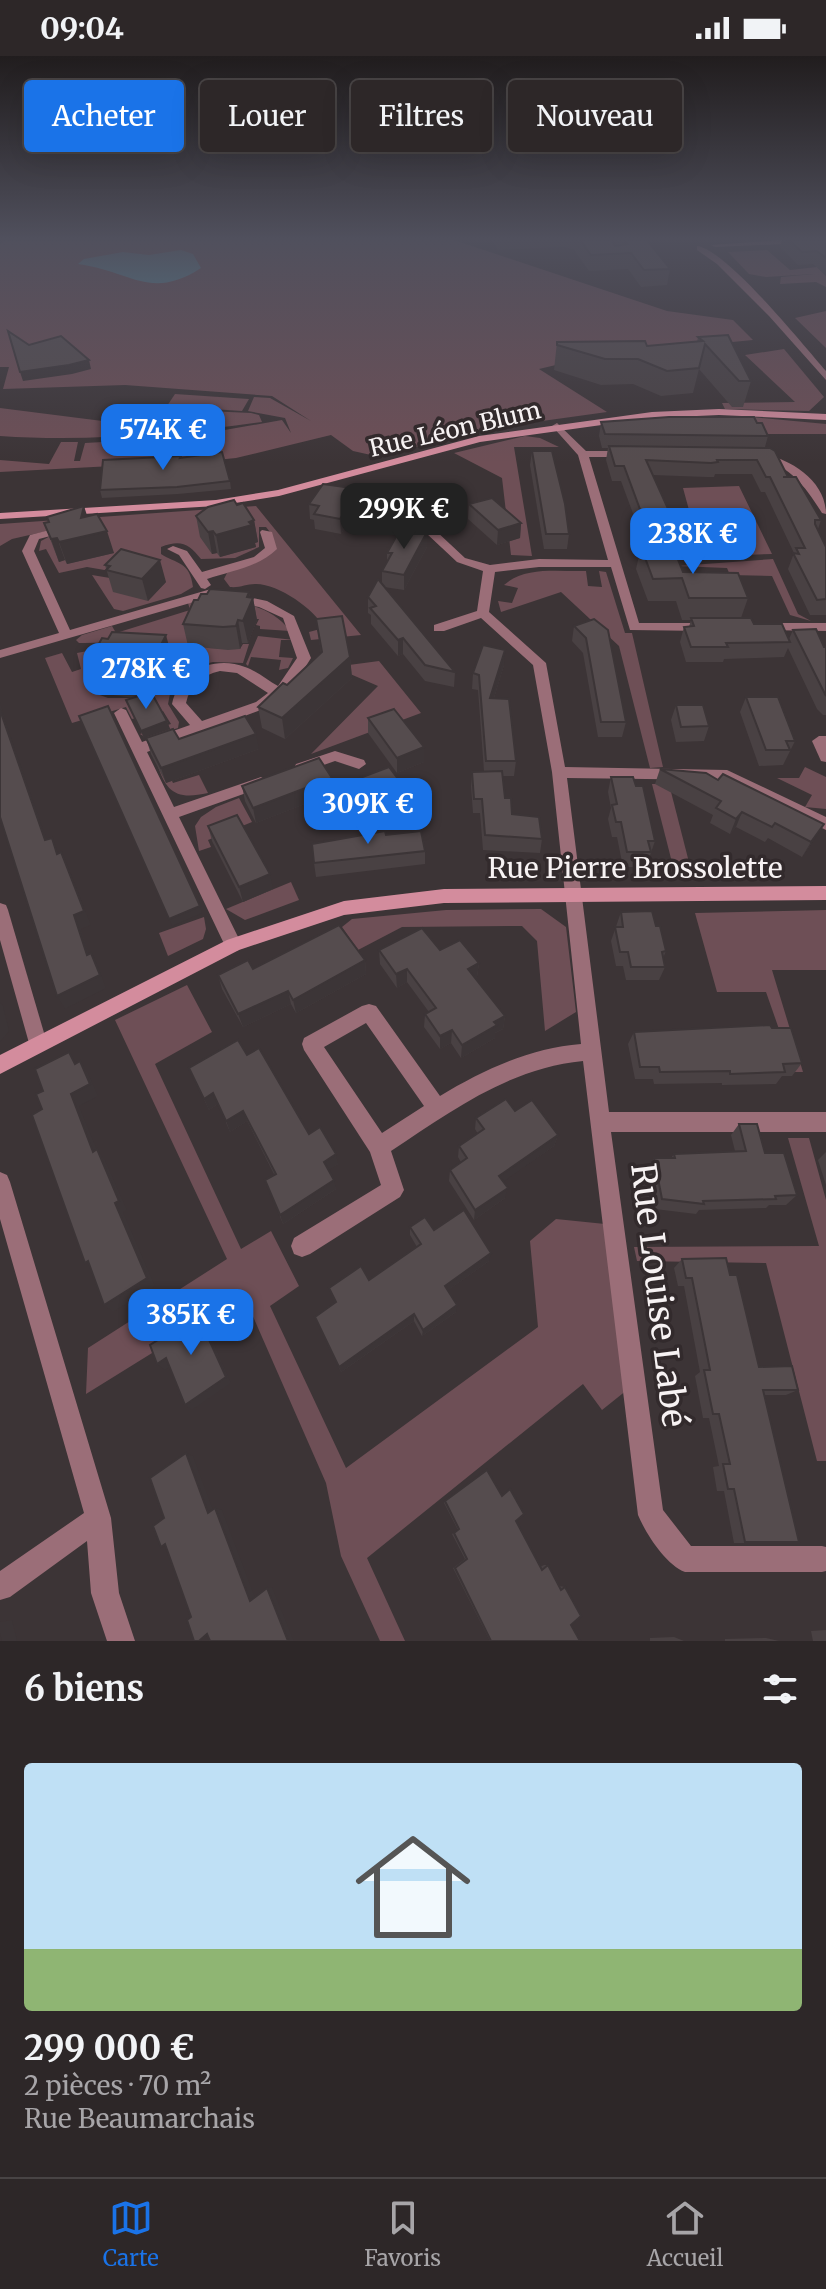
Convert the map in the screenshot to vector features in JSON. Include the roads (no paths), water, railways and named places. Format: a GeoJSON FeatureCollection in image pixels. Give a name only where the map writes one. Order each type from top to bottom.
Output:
{"type":"FeatureCollection","features":[{"type":"Feature","properties":{"kind":"street"},"geometry":{"type":"LineString","coordinates":[[770,314],[801,346],[813,351],[826,364]]}},
{"type":"Feature","properties":{"kind":"street"},"geometry":{"type":"LineString","coordinates":[[801,346],[802,352],[826,377]]}},
{"type":"Feature","properties":{"kind":"street","name":"Rue Léon Blum"},"geometry":{"type":"LineString","coordinates":[[0,516],[216,503],[279,493],[479,439],[557,426],[686,413],[824,417]]}},
{"type":"Feature","properties":{"kind":"street"},"geometry":{"type":"LineString","coordinates":[[557,426],[583,454],[634,627],[728,627]]}},
{"type":"Feature","properties":{"kind":"street"},"geometry":{"type":"LineString","coordinates":[[583,454],[644,454]]}},
{"type":"Feature","properties":{"kind":"street"},"geometry":{"type":"LineString","coordinates":[[751,454],[768,456],[788,466],[811,484],[826,511]]}},
{"type":"Feature","properties":{"kind":"street"},"geometry":{"type":"LineString","coordinates":[[65,529],[34,537],[28,551],[66,634]]}},
{"type":"Feature","properties":{"kind":"street"},"geometry":{"type":"LineString","coordinates":[[429,530],[461,560],[489,569],[539,563],[615,564]]}},
{"type":"Feature","properties":{"kind":"street"},"geometry":{"type":"LineString","coordinates":[[199,577],[258,559],[271,549],[266,532]]}},
{"type":"Feature","properties":{"kind":"street"},"geometry":{"type":"LineString","coordinates":[[173,549],[183,553],[211,593]]}},
{"type":"Feature","properties":{"kind":"street"},"geometry":{"type":"LineString","coordinates":[[439,628],[483,613],[489,569]]}},
{"type":"Feature","properties":{"kind":"street"},"geometry":{"type":"LineString","coordinates":[[0,654],[211,593],[263,604],[288,616],[304,658],[279,693],[261,705],[139,749]]}},
{"type":"Feature","properties":{"kind":"street","name":"Rue Louise Labé"},"geometry":{"type":"LineString","coordinates":[[483,613],[539,663],[559,772],[575,893],[591,1052],[651,1515],[685,1559],[822,1559]]}},
{"type":"Feature","properties":{"kind":"street"},"geometry":{"type":"LineString","coordinates":[[743,627],[826,627]]}},
{"type":"Feature","properties":{"kind":"street"},"geometry":{"type":"LineString","coordinates":[[200,728],[179,704],[180,690],[190,678],[215,668],[239,669],[279,693]]}},
{"type":"Feature","properties":{"kind":"street"},"geometry":{"type":"LineString","coordinates":[[121,713],[233,945]]}},
{"type":"Feature","properties":{"kind":"street"},"geometry":{"type":"LineString","coordinates":[[826,741],[819,741],[826,757]]}},
{"type":"Feature","properties":{"kind":"street"},"geometry":{"type":"LineString","coordinates":[[172,814],[335,756],[359,764]]}},
{"type":"Feature","properties":{"kind":"street"},"geometry":{"type":"LineString","coordinates":[[559,772],[727,775],[826,824]]}},
{"type":"Feature","properties":{"kind":"street","name":"Rue Pierre Brossolette"},"geometry":{"type":"LineString","coordinates":[[0,1065],[233,945],[344,908],[444,896],[826,893]]}},
{"type":"Feature","properties":{"kind":"street"},"geometry":{"type":"LineString","coordinates":[[0,910],[38,1043]]}},
{"type":"Feature","properties":{"kind":"street"},"geometry":{"type":"LineString","coordinates":[[302,1246],[393,1190],[379,1147],[311,1044],[369,1012],[438,1110]]}},
{"type":"Feature","properties":{"kind":"street"},"geometry":{"type":"LineString","coordinates":[[379,1147],[522,1064],[563,1052],[591,1052]]}},
{"type":"Feature","properties":{"kind":"street"},"geometry":{"type":"LineString","coordinates":[[600,1122],[826,1122]]}},
{"type":"Feature","properties":{"kind":"street"},"geometry":{"type":"LineString","coordinates":[[0,1182],[98,1518],[105,1593],[121,1641]]}},
{"type":"Feature","properties":{"kind":"street"},"geometry":{"type":"LineString","coordinates":[[0,1587],[98,1518]]}}]}
